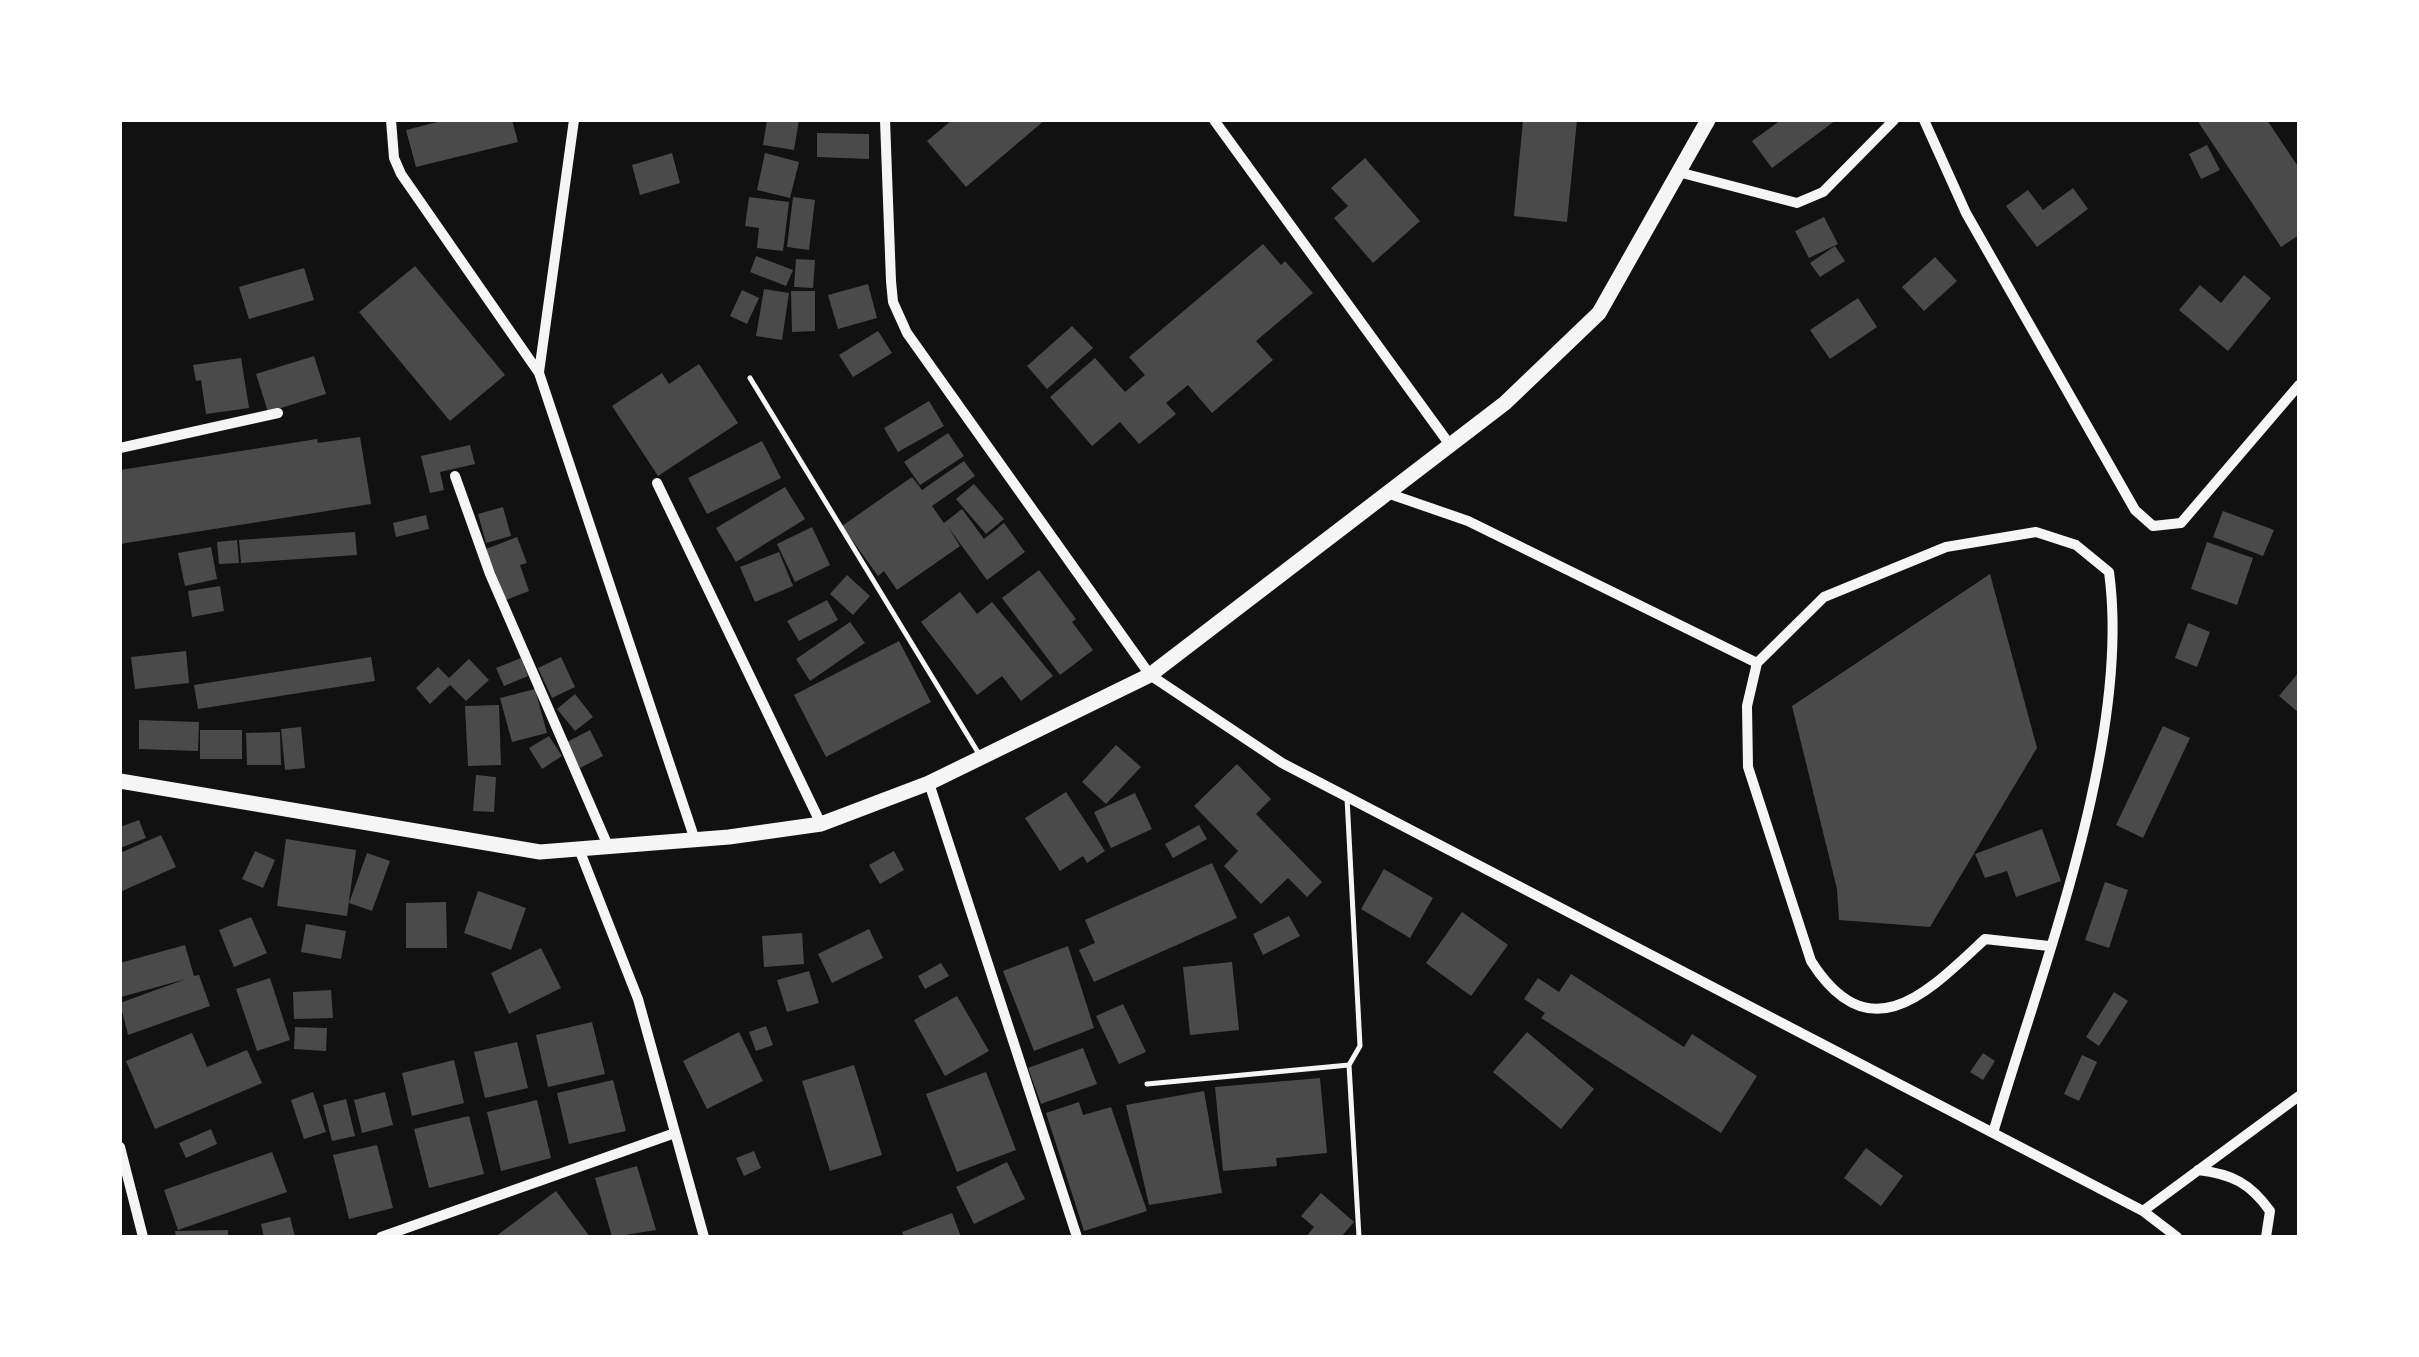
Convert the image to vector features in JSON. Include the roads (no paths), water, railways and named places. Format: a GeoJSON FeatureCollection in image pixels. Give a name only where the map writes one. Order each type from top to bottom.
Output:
{"type":"FeatureCollection","features":[{"type":"Feature","properties":{"kind":"main road"},"geometry":{"type":"LineString","coordinates":[[120,782],[540,852],[695,840],[821,824],[929,783],[1150,675],[1505,403],[1599,312],[1682,173],[1708,120]]}},
{"type":"Feature","properties":{"kind":"street"},"geometry":{"type":"LineString","coordinates":[[391,120],[400,174],[539,373],[695,840]]}},
{"type":"Feature","properties":{"kind":"street"},"geometry":{"type":"LineString","coordinates":[[539,373],[574,120]]}},
{"type":"Feature","properties":{"kind":"street"},"geometry":{"type":"LineString","coordinates":[[885,120],[893,302],[907,333],[1150,675],[1282,763],[2143,1211],[2177,1237]]}},
{"type":"Feature","properties":{"kind":"street"},"geometry":{"type":"LineString","coordinates":[[1214,120],[1450,446]]}},
{"type":"Feature","properties":{"kind":"street"},"geometry":{"type":"LineString","coordinates":[[1682,173],[1797,203],[1823,192],[1894,120]]}},
{"type":"Feature","properties":{"kind":"street"},"geometry":{"type":"LineString","coordinates":[[1924,120],[1966,213],[2135,510],[2153,526],[2181,522],[2299,385]]}},
{"type":"Feature","properties":{"kind":"street"},"geometry":{"type":"LineString","coordinates":[[120,448],[278,413]]}},
{"type":"Feature","properties":{"kind":"street"},"geometry":{"type":"LineString","coordinates":[[455,476],[490,574],[608,846]]}},
{"type":"Feature","properties":{"kind":"street"},"geometry":{"type":"LineString","coordinates":[[658,483],[821,824]]}},
{"type":"Feature","properties":{"kind":"street"},"geometry":{"type":"LineString","coordinates":[[1386,492],[1468,522],[1757,664]]}},
{"type":"Feature","properties":{"kind":"street"},"geometry":{"type":"LineString","coordinates":[[1993,1133],[2049,946],[2082,831],[2106,713],[2114,610],[2109,572],[2076,545],[2036,532],[1946,547],[1824,597],[1757,664],[1747,706],[1748,767],[1811,960],[1826,985],[1871,1010],[1900,1008],[1940,982],[1985,939],[2049,946]]}},
{"type":"Feature","properties":{"kind":"street"},"geometry":{"type":"LineString","coordinates":[[929,783],[1077,1237]]}},
{"type":"Feature","properties":{"kind":"street"},"geometry":{"type":"LineString","coordinates":[[579,849],[638,998],[704,1237]]}},
{"type":"Feature","properties":{"kind":"street"},"geometry":{"type":"LineString","coordinates":[[2143,1211],[2299,1096]]}},
{"type":"Feature","properties":{"kind":"street"},"geometry":{"type":"LineString","coordinates":[[381,1237],[675,1133]]}},
{"type":"Feature","properties":{"kind":"street"},"geometry":{"type":"LineString","coordinates":[[120,1147],[143,1237]]}},
{"type":"Feature","properties":{"kind":"street"},"geometry":{"type":"LineString","coordinates":[[2198,1170],[2226,1173],[2254,1189],[2270,1212],[2266,1237]]}},
{"type":"Feature","properties":{"kind":"lane"},"geometry":{"type":"LineString","coordinates":[[750,378],[980,757]]}},
{"type":"Feature","properties":{"kind":"lane"},"geometry":{"type":"LineString","coordinates":[[1346,798],[1360,1046],[1349,1065],[1360,1237]]}},
{"type":"Feature","properties":{"kind":"lane"},"geometry":{"type":"LineString","coordinates":[[1147,1084],[1349,1065]]}}]}
